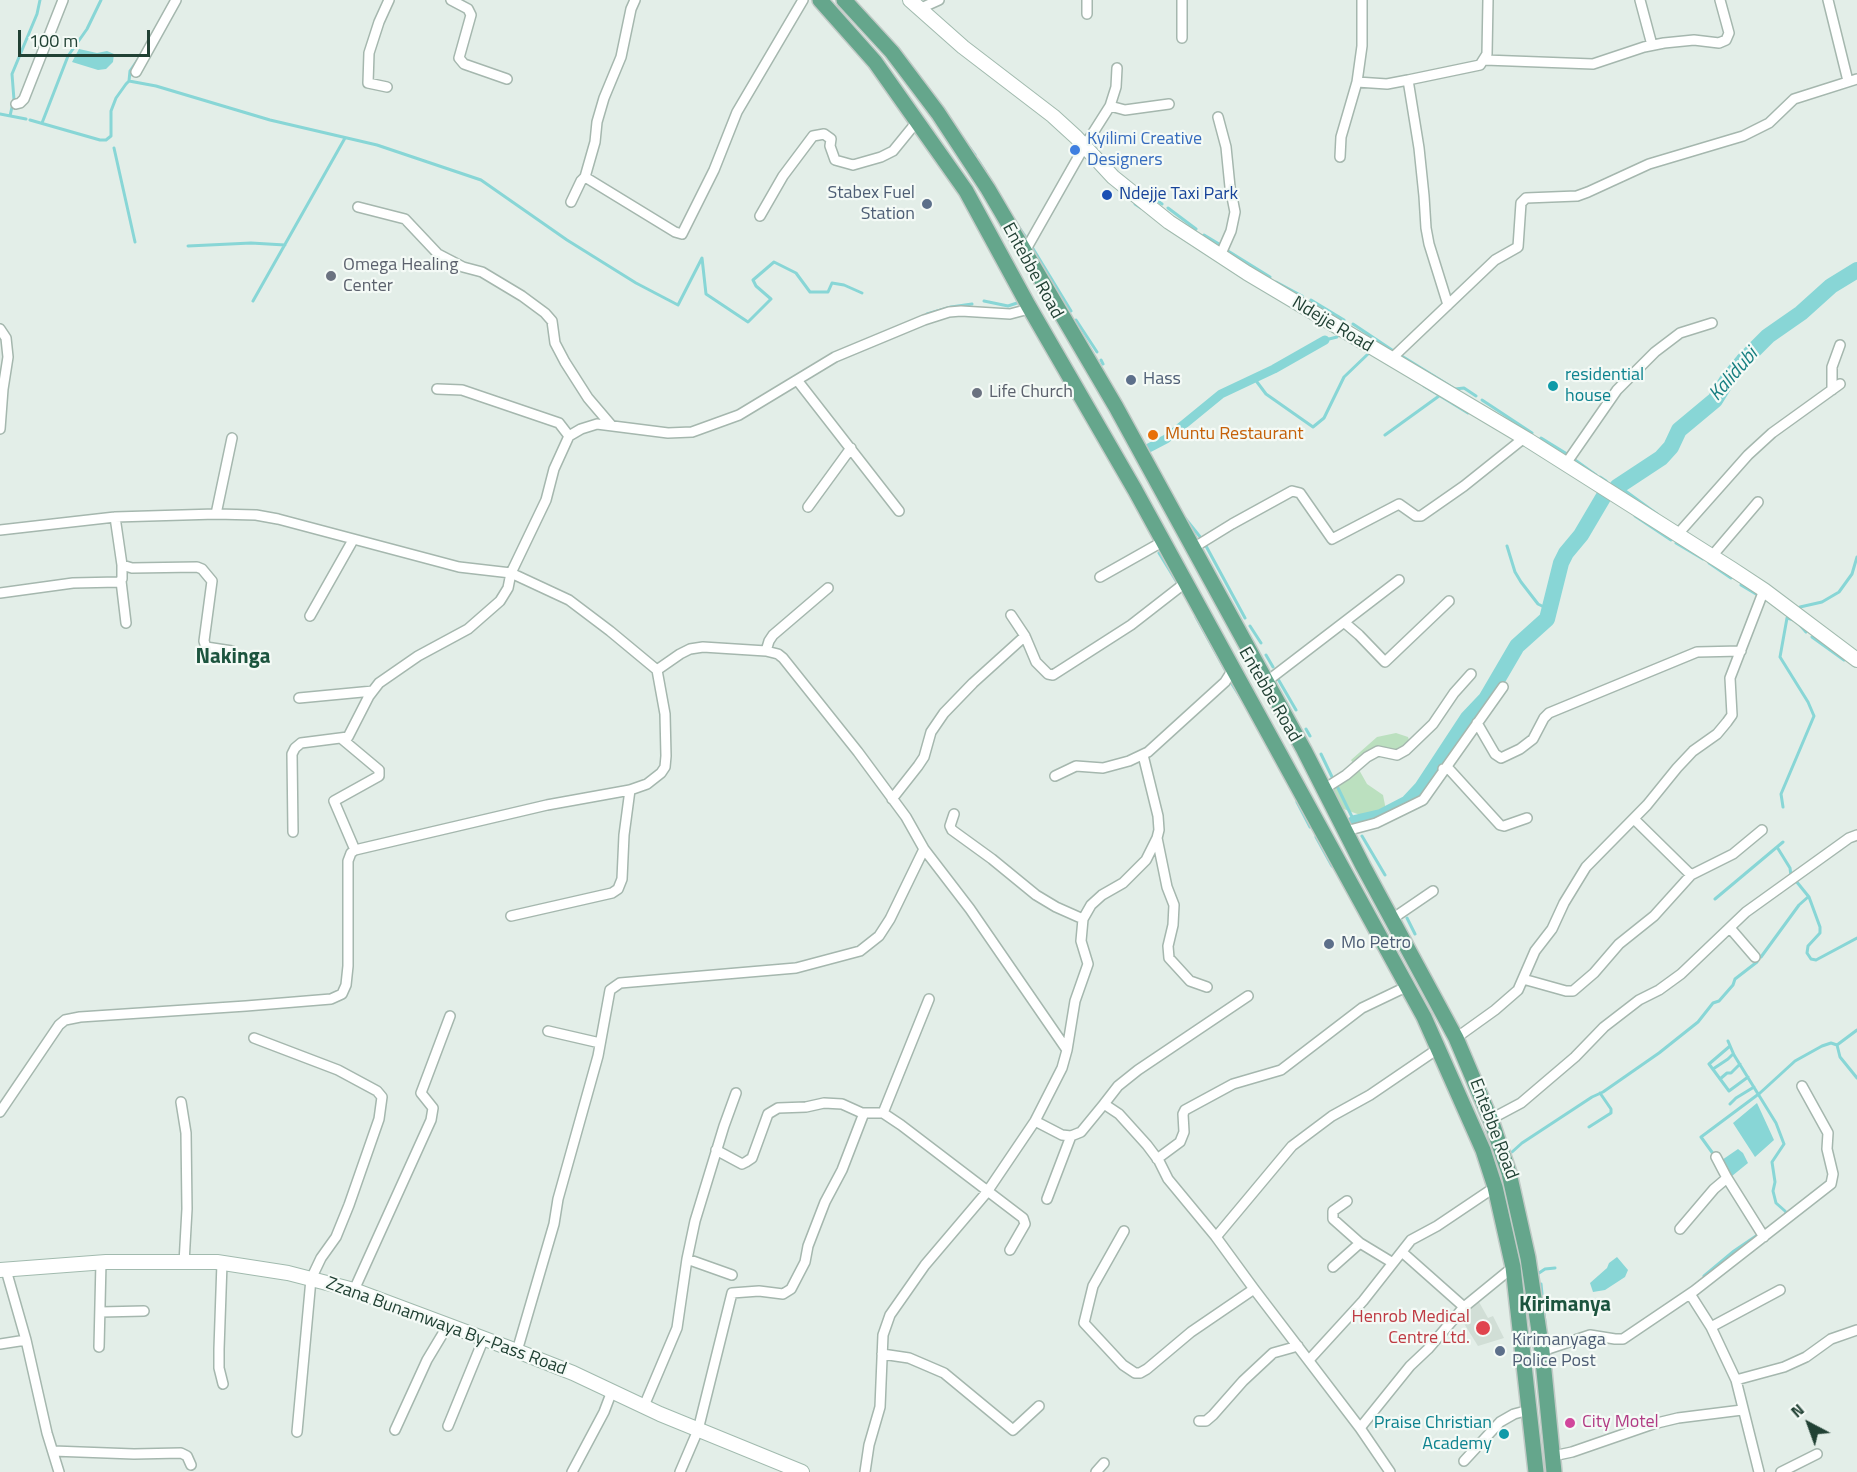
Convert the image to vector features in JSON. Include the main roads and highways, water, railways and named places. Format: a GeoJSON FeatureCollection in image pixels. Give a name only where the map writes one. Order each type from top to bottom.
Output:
{"type":"FeatureCollection","features":[{"type":"Feature","properties":{"kind":"main road","name":"Entebbe Road"},"geometry":{"type":"LineString","coordinates":[[820,0],[875,62],[966,191],[1408,986],[1439,1048],[1483,1150],[1495,1187],[1513,1267],[1536,1472]]}},
{"type":"Feature","properties":{"kind":"main road","name":"Entebbe Road"},"geometry":{"type":"LineString","coordinates":[[843,0],[892,52],[938,113],[1025,251],[1116,407],[1284,713],[1456,1038],[1491,1119],[1509,1173],[1528,1258],[1542,1351],[1554,1472]]}},
{"type":"Feature","properties":{"kind":"main road"},"geometry":{"type":"LineString","coordinates":[[1262,723],[1284,713]]}},
{"type":"Feature","properties":{"kind":"water"},"geometry":{"type":"Polygon","coordinates":[[[79,49],[97,53],[107,51],[114,54],[113,62],[106,69],[98,70],[72,62],[79,49]]]}},
{"type":"Feature","properties":{"kind":"water"},"geometry":{"type":"Polygon","coordinates":[[[1757,1103],[1774,1140],[1755,1157],[1733,1123],[1757,1103]]]}},
{"type":"Feature","properties":{"kind":"water"},"geometry":{"type":"Polygon","coordinates":[[[1738,1149],[1748,1163],[1732,1176],[1722,1160],[1738,1149]]]}},
{"type":"Feature","properties":{"kind":"water"},"geometry":{"type":"Polygon","coordinates":[[[1617,1257],[1628,1270],[1625,1277],[1605,1290],[1593,1292],[1590,1283],[1617,1257]]]}},
{"type":"Feature","properties":{"kind":"waterway"},"geometry":{"type":"LineString","coordinates":[[14,100],[12,74],[37,14],[40,0]]}},
{"type":"Feature","properties":{"kind":"waterway"},"geometry":{"type":"LineString","coordinates":[[42,123],[68,56],[87,29],[101,0]]}},
{"type":"Feature","properties":{"kind":"waterway"},"geometry":{"type":"LineString","coordinates":[[129,81],[130,71],[139,58]]}},
{"type":"Feature","properties":{"kind":"waterway"},"geometry":{"type":"LineString","coordinates":[[30,120],[106,140],[111,136],[111,111],[116,98],[126,84],[129,81],[156,86],[270,120],[377,145],[481,180],[567,240],[636,283],[678,305],[702,258],[706,294],[748,322],[771,299],[756,286],[753,280],[774,262],[796,273],[810,292],[828,292],[832,283],[844,285],[862,293]]}},
{"type":"Feature","properties":{"kind":"waterway"},"geometry":{"type":"LineString","coordinates":[[10,116],[12,107]]}},
{"type":"Feature","properties":{"kind":"waterway"},"geometry":{"type":"LineString","coordinates":[[0,114],[26,119]]}},
{"type":"Feature","properties":{"kind":"waterway"},"geometry":{"type":"LineString","coordinates":[[253,301],[345,138]]}},
{"type":"Feature","properties":{"kind":"waterway"},"geometry":{"type":"LineString","coordinates":[[969,147],[975,155]]}},
{"type":"Feature","properties":{"kind":"waterway"},"geometry":{"type":"LineString","coordinates":[[114,148],[135,242]]}},
{"type":"Feature","properties":{"kind":"waterway"},"geometry":{"type":"LineString","coordinates":[[978,160],[985,171]]}},
{"type":"Feature","properties":{"kind":"waterway"},"geometry":{"type":"LineString","coordinates":[[1154,198],[1162,204]]}},
{"type":"Feature","properties":{"kind":"waterway"},"geometry":{"type":"LineString","coordinates":[[1135,204],[1141,208]]}},
{"type":"Feature","properties":{"kind":"waterway"},"geometry":{"type":"LineString","coordinates":[[1168,208],[1196,229]]}},
{"type":"Feature","properties":{"kind":"waterway"},"geometry":{"type":"LineString","coordinates":[[1018,226],[1025,236]]}},
{"type":"Feature","properties":{"kind":"waterway"},"geometry":{"type":"LineString","coordinates":[[1204,235],[1219,244]]}},
{"type":"Feature","properties":{"kind":"waterway"},"geometry":{"type":"LineString","coordinates":[[188,246],[251,243],[285,245]]}},
{"type":"Feature","properties":{"kind":"waterway"},"geometry":{"type":"LineString","coordinates":[[1032,247],[1071,311]]}},
{"type":"Feature","properties":{"kind":"waterway"},"geometry":{"type":"LineString","coordinates":[[1228,251],[1270,277]]}},
{"type":"Feature","properties":{"kind":"waterway","name":"Kalidubi"},"geometry":{"type":"LineString","coordinates":[[1617,487],[1661,458],[1671,447],[1679,430],[1715,400],[1728,379],[1768,336],[1801,313],[1831,286],[1857,270]]}},
{"type":"Feature","properties":{"kind":"waterway"},"geometry":{"type":"LineString","coordinates":[[1276,282],[1302,296]]}},
{"type":"Feature","properties":{"kind":"waterway"},"geometry":{"type":"LineString","coordinates":[[1311,300],[1344,320]]}},
{"type":"Feature","properties":{"kind":"waterway"},"geometry":{"type":"LineString","coordinates":[[984,301],[1008,306],[1020,302]]}},
{"type":"Feature","properties":{"kind":"waterway"},"geometry":{"type":"LineString","coordinates":[[927,314],[972,304]]}},
{"type":"Feature","properties":{"kind":"waterway"},"geometry":{"type":"LineString","coordinates":[[1076,320],[1097,352]]}},
{"type":"Feature","properties":{"kind":"waterway"},"geometry":{"type":"LineString","coordinates":[[1353,324],[1392,350]]}},
{"type":"Feature","properties":{"kind":"waterway"},"geometry":{"type":"LineString","coordinates":[[1325,340],[1337,337],[1338,333]]}},
{"type":"Feature","properties":{"kind":"waterway"},"geometry":{"type":"LineString","coordinates":[[1143,451],[1166,439],[1221,394],[1274,369],[1325,340]]}},
{"type":"Feature","properties":{"kind":"waterway"},"geometry":{"type":"LineString","coordinates":[[1254,378],[1266,394],[1313,427],[1324,418],[1344,377],[1369,353]]}},
{"type":"Feature","properties":{"kind":"waterway"},"geometry":{"type":"LineString","coordinates":[[1400,355],[1455,389],[1464,388],[1476,396]]}},
{"type":"Feature","properties":{"kind":"waterway"},"geometry":{"type":"LineString","coordinates":[[1101,360],[1103,364]]}},
{"type":"Feature","properties":{"kind":"waterway"},"geometry":{"type":"LineString","coordinates":[[1424,386],[1468,413]]}},
{"type":"Feature","properties":{"kind":"waterway"},"geometry":{"type":"LineString","coordinates":[[1385,435],[1439,396]]}},
{"type":"Feature","properties":{"kind":"waterway"},"geometry":{"type":"LineString","coordinates":[[1482,400],[1532,433]]}},
{"type":"Feature","properties":{"kind":"waterway"},"geometry":{"type":"LineString","coordinates":[[1541,438],[1567,454]]}},
{"type":"Feature","properties":{"kind":"waterway"},"geometry":{"type":"LineString","coordinates":[[1575,460],[1596,475]]}},
{"type":"Feature","properties":{"kind":"waterway"},"geometry":{"type":"LineString","coordinates":[[1600,477],[1606,481]]}},
{"type":"Feature","properties":{"kind":"waterway"},"geometry":{"type":"LineString","coordinates":[[1624,490],[1657,514]]}},
{"type":"Feature","properties":{"kind":"waterway"},"geometry":{"type":"LineString","coordinates":[[1355,823],[1381,817],[1408,803],[1422,788],[1468,718],[1486,699],[1517,646],[1547,619],[1561,563],[1604,496]]}},
{"type":"Feature","properties":{"kind":"waterway"},"geometry":{"type":"LineString","coordinates":[[1635,516],[1671,540]]}},
{"type":"Feature","properties":{"kind":"waterway"},"geometry":{"type":"LineString","coordinates":[[1185,518],[1201,538]]}},
{"type":"Feature","properties":{"kind":"waterway"},"geometry":{"type":"LineString","coordinates":[[1676,543],[1703,559]]}},
{"type":"Feature","properties":{"kind":"waterway"},"geometry":{"type":"LineString","coordinates":[[1206,546],[1245,618]]}},
{"type":"Feature","properties":{"kind":"waterway"},"geometry":{"type":"LineString","coordinates":[[1507,546],[1515,572],[1521,582],[1538,604],[1550,610]]}},
{"type":"Feature","properties":{"kind":"waterway"},"geometry":{"type":"LineString","coordinates":[[1159,553],[1178,584]]}},
{"type":"Feature","properties":{"kind":"waterway"},"geometry":{"type":"LineString","coordinates":[[1800,607],[1822,602],[1839,592],[1852,574],[1857,557]]}},
{"type":"Feature","properties":{"kind":"waterway"},"geometry":{"type":"LineString","coordinates":[[1709,563],[1731,578]]}},
{"type":"Feature","properties":{"kind":"waterway"},"geometry":{"type":"LineString","coordinates":[[1741,585],[1756,594]]}},
{"type":"Feature","properties":{"kind":"waterway"},"geometry":{"type":"LineString","coordinates":[[1196,617],[1227,673]]}},
{"type":"Feature","properties":{"kind":"waterway"},"geometry":{"type":"LineString","coordinates":[[1783,807],[1781,794],[1814,716],[1780,657],[1787,618],[1794,620]]}},
{"type":"Feature","properties":{"kind":"waterway"},"geometry":{"type":"LineString","coordinates":[[1799,624],[1806,632]]}},
{"type":"Feature","properties":{"kind":"waterway"},"geometry":{"type":"LineString","coordinates":[[1250,626],[1261,643]]}},
{"type":"Feature","properties":{"kind":"waterway"},"geometry":{"type":"LineString","coordinates":[[1812,637],[1844,660]]}},
{"type":"Feature","properties":{"kind":"waterway"},"geometry":{"type":"LineString","coordinates":[[1266,655],[1273,667]]}},
{"type":"Feature","properties":{"kind":"waterway"},"geometry":{"type":"LineString","coordinates":[[1278,679],[1296,710]]}},
{"type":"Feature","properties":{"kind":"waterway"},"geometry":{"type":"LineString","coordinates":[[1232,684],[1244,703]]}},
{"type":"Feature","properties":{"kind":"waterway"},"geometry":{"type":"LineString","coordinates":[[1306,729],[1310,736]]}},
{"type":"Feature","properties":{"kind":"waterway"},"geometry":{"type":"LineString","coordinates":[[1321,754],[1333,779]]}},
{"type":"Feature","properties":{"kind":"waterway"},"geometry":{"type":"LineString","coordinates":[[1337,786],[1355,823]]}},
{"type":"Feature","properties":{"kind":"waterway"},"geometry":{"type":"LineString","coordinates":[[1297,802],[1310,827]]}},
{"type":"Feature","properties":{"kind":"waterway"},"geometry":{"type":"LineString","coordinates":[[1362,836],[1385,875]]}},
{"type":"Feature","properties":{"kind":"waterway"},"geometry":{"type":"LineString","coordinates":[[1316,837],[1332,866]]}},
{"type":"Feature","properties":{"kind":"waterway"},"geometry":{"type":"LineString","coordinates":[[1783,842],[1777,847],[1790,868],[1791,876]]}},
{"type":"Feature","properties":{"kind":"waterway"},"geometry":{"type":"LineString","coordinates":[[1715,899],[1777,847]]}},
{"type":"Feature","properties":{"kind":"waterway"},"geometry":{"type":"LineString","coordinates":[[1796,881],[1809,897],[1820,927],[1820,933],[1808,946],[1807,953],[1811,959],[1816,960],[1857,938]]}},
{"type":"Feature","properties":{"kind":"waterway"},"geometry":{"type":"LineString","coordinates":[[1761,957],[1799,905],[1808,897]]}},
{"type":"Feature","properties":{"kind":"waterway"},"geometry":{"type":"LineString","coordinates":[[1407,918],[1415,934]]}},
{"type":"Feature","properties":{"kind":"waterway"},"geometry":{"type":"LineString","coordinates":[[1512,1152],[1522,1143],[1603,1092],[1659,1053],[1698,1022],[1713,1003],[1719,1001],[1733,985],[1735,979],[1757,962]]}},
{"type":"Feature","properties":{"kind":"waterway"},"geometry":{"type":"LineString","coordinates":[[1857,1030],[1837,1045],[1840,1057],[1857,1078]]}},
{"type":"Feature","properties":{"kind":"waterway"},"geometry":{"type":"LineString","coordinates":[[1728,1041],[1734,1055],[1776,1123],[1784,1144],[1772,1162],[1775,1182],[1773,1191],[1776,1203],[1787,1214]]}},
{"type":"Feature","properties":{"kind":"waterway"},"geometry":{"type":"LineString","coordinates":[[1714,1155],[1701,1137],[1760,1093],[1795,1061],[1822,1046],[1831,1043],[1837,1045]]}},
{"type":"Feature","properties":{"kind":"waterway"},"geometry":{"type":"LineString","coordinates":[[1730,1046],[1709,1064],[1729,1091],[1748,1077]]}},
{"type":"Feature","properties":{"kind":"waterway"},"geometry":{"type":"LineString","coordinates":[[1713,1069],[1733,1054]]}},
{"type":"Feature","properties":{"kind":"waterway"},"geometry":{"type":"LineString","coordinates":[[1720,1079],[1740,1064]]}},
{"type":"Feature","properties":{"kind":"waterway"},"geometry":{"type":"LineString","coordinates":[[1730,1104],[1754,1087]]}},
{"type":"Feature","properties":{"kind":"waterway"},"geometry":{"type":"LineString","coordinates":[[1589,1127],[1611,1113],[1611,1109],[1600,1093]]}},
{"type":"Feature","properties":{"kind":"waterway"},"geometry":{"type":"LineString","coordinates":[[1704,1276],[1759,1234]]}},
{"type":"Feature","properties":{"kind":"waterway"},"geometry":{"type":"LineString","coordinates":[[1539,1273],[1545,1269],[1555,1268]]}},
{"type":"Feature","properties":{"kind":"waterway"},"geometry":{"type":"LineString","coordinates":[[1541,1284],[1542,1294]]}},
{"type":"Feature","properties":{"kind":"waterway"},"geometry":{"type":"LineString","coordinates":[[1543,1306],[1545,1322]]}},
{"type":"Feature","properties":{"kind":"place","name":"Kyilimi Creative Designers"},"geometry":{"type":"Point","coordinates":[1075,150]}},
{"type":"Feature","properties":{"kind":"place","name":"Ndejje Taxi Park"},"geometry":{"type":"Point","coordinates":[1107,195]}},
{"type":"Feature","properties":{"kind":"place","name":"Stabex Fuel Station"},"geometry":{"type":"Point","coordinates":[927,204]}},
{"type":"Feature","properties":{"kind":"place","name":"Omega Healing Center"},"geometry":{"type":"Point","coordinates":[331,276]}},
{"type":"Feature","properties":{"kind":"place","name":"Hass"},"geometry":{"type":"Point","coordinates":[1131,380]}},
{"type":"Feature","properties":{"kind":"place","name":"residential house"},"geometry":{"type":"Point","coordinates":[1553,386]}},
{"type":"Feature","properties":{"kind":"place","name":"Life Church"},"geometry":{"type":"Point","coordinates":[977,393]}},
{"type":"Feature","properties":{"kind":"place","name":"Muntu Restaurant"},"geometry":{"type":"Point","coordinates":[1153,435]}},
{"type":"Feature","properties":{"kind":"place","name":"Mo Petro"},"geometry":{"type":"Point","coordinates":[1329,944]}},
{"type":"Feature","properties":{"kind":"place","name":"Henrob Medical Centre Ltd."},"geometry":{"type":"Point","coordinates":[1483,1328]}},
{"type":"Feature","properties":{"kind":"place","name":"Kirimanyaga Police Post"},"geometry":{"type":"Point","coordinates":[1500,1351]}},
{"type":"Feature","properties":{"kind":"place","name":"City Motel"},"geometry":{"type":"Point","coordinates":[1570,1423]}},
{"type":"Feature","properties":{"kind":"place","name":"Praise Christian Academy"},"geometry":{"type":"Point","coordinates":[1504,1434]}},
{"type":"Feature","properties":{"kind":"district","name":"Nakinga"},"geometry":{"type":"Point","coordinates":[233,658]}},
{"type":"Feature","properties":{"kind":"district","name":"Kirimanya"},"geometry":{"type":"Point","coordinates":[1565,1306]}}]}
